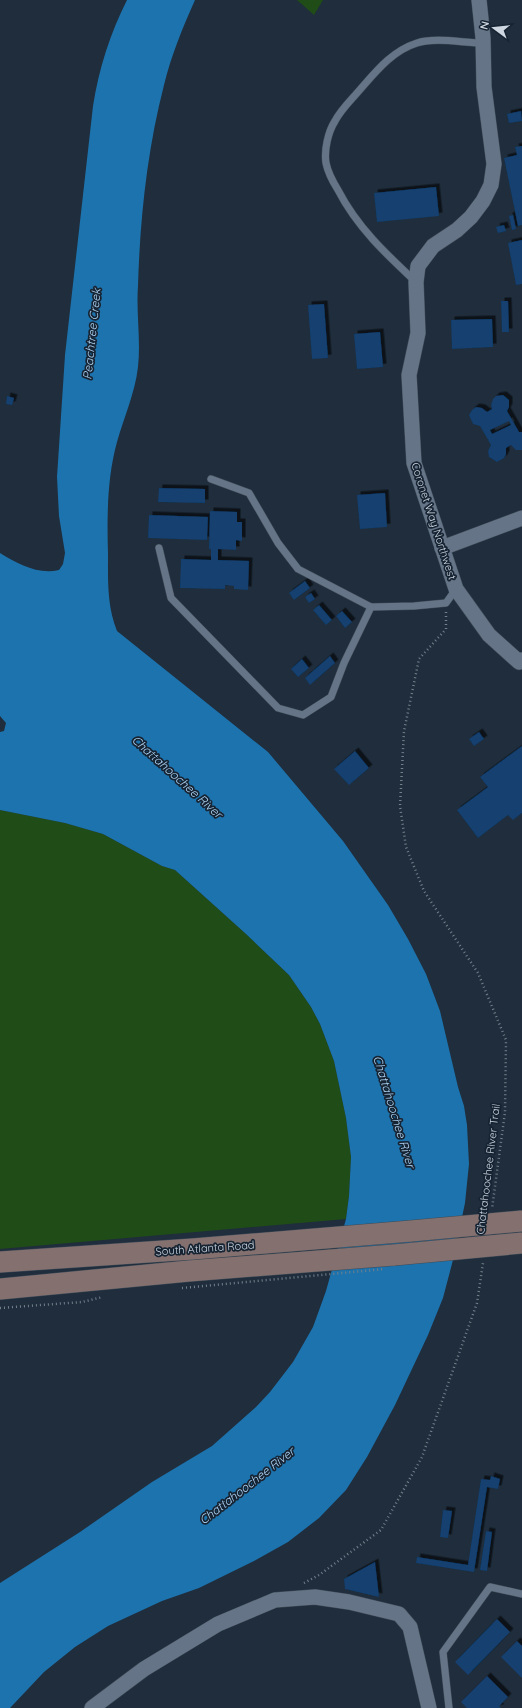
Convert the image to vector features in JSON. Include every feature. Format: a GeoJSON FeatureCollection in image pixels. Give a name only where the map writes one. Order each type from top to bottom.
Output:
{"type":"FeatureCollection","features":[{"type":"Feature","properties":{"kind":"main road","name":"South Atlanta Road"},"geometry":{"type":"LineString","coordinates":[[0,1262],[193,1249],[522,1221]]}},
{"type":"Feature","properties":{"kind":"main road","name":"South Atlanta Road"},"geometry":{"type":"LineString","coordinates":[[0,1289],[186,1279],[390,1262],[522,1243]]}},
{"type":"Feature","properties":{"kind":"street","name":"Coronet Way Northwest"},"geometry":{"type":"LineString","coordinates":[[479,0],[483,43],[484,87],[494,164],[491,185],[483,201],[471,218],[457,230],[433,246],[418,266],[416,282],[418,333],[409,375],[414,463],[456,589],[488,635],[521,662]]}},
{"type":"Feature","properties":{"kind":"street"},"geometry":{"type":"LineString","coordinates":[[442,548],[522,518]]}},
{"type":"Feature","properties":{"kind":"street"},"geometry":{"type":"LineString","coordinates":[[92,1708],[144,1668],[218,1624],[274,1600],[315,1597],[349,1602],[398,1614],[410,1627],[429,1708]]}},
{"type":"Feature","properties":{"kind":"lane"},"geometry":{"type":"LineString","coordinates":[[416,282],[378,246],[348,210],[330,177],[326,162],[327,141],[334,122],[348,104],[380,68],[397,53],[417,43],[442,40],[483,43]]}},
{"type":"Feature","properties":{"kind":"lane"},"geometry":{"type":"LineString","coordinates":[[211,479],[249,493],[278,543],[298,569],[371,607],[414,606],[446,603],[456,589]]}},
{"type":"Feature","properties":{"kind":"lane"},"geometry":{"type":"LineString","coordinates":[[159,548],[171,598],[278,708],[303,715],[331,697],[344,663],[371,607]]}},
{"type":"Feature","properties":{"kind":"lane"},"geometry":{"type":"LineString","coordinates":[[449,1708],[443,1652],[490,1587],[522,1594]]}},
{"type":"Feature","properties":{"kind":"path","name":"Chattahoochee River Trail"},"geometry":{"type":"LineString","coordinates":[[446,603],[446,629],[419,659],[404,731],[400,806],[406,847],[424,891],[478,973],[506,1040],[505,1112],[491,1215]]}},
{"type":"Feature","properties":{"kind":"path"},"geometry":{"type":"LineString","coordinates":[[300,1586],[319,1575],[381,1530],[424,1450],[477,1303],[482,1260],[489,1260]]}},
{"type":"Feature","properties":{"kind":"path"},"geometry":{"type":"LineString","coordinates":[[186,1279],[390,1262]]}},
{"type":"Feature","properties":{"kind":"green space"},"geometry":{"type":"Polygon","coordinates":[[[297,0],[323,0],[314,15],[297,0]]]}},
{"type":"Feature","properties":{"kind":"green space"},"geometry":{"type":"Polygon","coordinates":[[[0,810],[65,823],[103,834],[162,866],[175,870],[289,975],[311,1007],[320,1024],[334,1061],[346,1118],[351,1157],[346,1219],[0,1249],[0,810]]]}},
{"type":"Feature","properties":{"kind":"water"},"geometry":{"type":"Polygon","coordinates":[[[127,0],[195,0],[167,74],[153,135],[145,185],[138,296],[139,347],[137,377],[117,442],[109,484],[108,584],[111,612],[117,631],[268,752],[343,841],[388,905],[426,974],[440,1011],[464,1106],[467,1125],[469,1164],[465,1203],[443,1298],[428,1335],[395,1405],[367,1457],[346,1490],[319,1518],[288,1542],[254,1561],[199,1588],[162,1601],[108,1626],[75,1647],[44,1672],[10,1708],[0,1708],[0,1583],[80,1532],[152,1482],[212,1446],[256,1407],[270,1392],[293,1362],[313,1327],[326,1291],[346,1219],[349,1196],[351,1157],[346,1118],[334,1061],[320,1024],[311,1007],[289,975],[175,870],[162,866],[103,834],[65,823],[0,810],[0,732],[4,731],[6,723],[0,716],[0,553],[21,565],[36,570],[59,570],[63,564],[65,553],[59,516],[57,477],[65,355],[93,106],[98,78],[106,52],[115,26],[127,0]]]}},
{"type":"Feature","properties":{"kind":"building"},"geometry":{"type":"Polygon","coordinates":[[[521,111],[522,121],[509,123],[507,114],[521,111]]]}},
{"type":"Feature","properties":{"kind":"building"},"geometry":{"type":"Polygon","coordinates":[[[522,146],[522,225],[518,226],[504,158],[517,155],[515,147],[522,146]]]}},
{"type":"Feature","properties":{"kind":"building"},"geometry":{"type":"Polygon","coordinates":[[[436,187],[439,216],[377,222],[374,193],[436,187]]]}},
{"type":"Feature","properties":{"kind":"building"},"geometry":{"type":"Polygon","coordinates":[[[513,215],[516,229],[512,230],[509,216],[513,215]]]}},
{"type":"Feature","properties":{"kind":"building"},"geometry":{"type":"Polygon","coordinates":[[[504,225],[506,231],[498,233],[496,227],[504,225]]]}},
{"type":"Feature","properties":{"kind":"building"},"geometry":{"type":"Polygon","coordinates":[[[522,240],[522,284],[516,285],[508,243],[522,240]]]}},
{"type":"Feature","properties":{"kind":"building"},"geometry":{"type":"Polygon","coordinates":[[[501,301],[508,301],[509,332],[502,332],[501,301]]]}},
{"type":"Feature","properties":{"kind":"building"},"geometry":{"type":"Polygon","coordinates":[[[324,304],[328,358],[312,359],[308,305],[324,304]]]}},
{"type":"Feature","properties":{"kind":"building"},"geometry":{"type":"Polygon","coordinates":[[[492,319],[493,347],[452,349],[451,320],[492,319]]]}},
{"type":"Feature","properties":{"kind":"building"},"geometry":{"type":"Polygon","coordinates":[[[380,332],[383,367],[357,369],[354,334],[380,332]]]}},
{"type":"Feature","properties":{"kind":"building"},"geometry":{"type":"Polygon","coordinates":[[[503,395],[509,400],[509,407],[507,411],[519,432],[522,432],[522,450],[516,450],[511,445],[506,448],[504,458],[497,462],[489,457],[488,451],[491,445],[480,426],[473,424],[469,415],[476,407],[482,408],[487,412],[492,409],[491,405],[496,396],[503,395]],[[509,421],[490,430],[492,434],[511,425],[509,421]]]}},
{"type":"Feature","properties":{"kind":"building"},"geometry":{"type":"Polygon","coordinates":[[[7,396],[14,398],[12,405],[6,404],[7,396]]]}},
{"type":"Feature","properties":{"kind":"building"},"geometry":{"type":"Polygon","coordinates":[[[159,488],[205,489],[205,503],[158,502],[159,488]]]}},
{"type":"Feature","properties":{"kind":"building"},"geometry":{"type":"Polygon","coordinates":[[[385,493],[387,527],[360,529],[357,495],[385,493]]]}},
{"type":"Feature","properties":{"kind":"building"},"geometry":{"type":"Polygon","coordinates":[[[210,511],[237,512],[237,522],[242,522],[242,541],[236,540],[236,550],[218,549],[218,560],[249,561],[248,590],[234,589],[234,586],[225,585],[225,589],[180,588],[181,559],[211,560],[211,549],[209,549],[210,511]]]}},
{"type":"Feature","properties":{"kind":"building"},"geometry":{"type":"Polygon","coordinates":[[[149,515],[208,517],[207,540],[148,538],[149,515]]]}},
{"type":"Feature","properties":{"kind":"building"},"geometry":{"type":"Polygon","coordinates":[[[305,581],[310,588],[294,600],[289,593],[305,581]]]}},
{"type":"Feature","properties":{"kind":"building"},"geometry":{"type":"Polygon","coordinates":[[[311,593],[315,599],[309,603],[305,597],[311,593]]]}},
{"type":"Feature","properties":{"kind":"building"},"geometry":{"type":"Polygon","coordinates":[[[319,605],[332,620],[326,625],[313,610],[319,605]]]}},
{"type":"Feature","properties":{"kind":"building"},"geometry":{"type":"Polygon","coordinates":[[[342,611],[352,622],[345,628],[336,616],[342,611]]]}},
{"type":"Feature","properties":{"kind":"building"},"geometry":{"type":"Polygon","coordinates":[[[330,656],[335,663],[310,685],[305,678],[330,656]]]}},
{"type":"Feature","properties":{"kind":"building"},"geometry":{"type":"Polygon","coordinates":[[[302,659],[309,668],[298,677],[291,669],[302,659]]]}},
{"type":"Feature","properties":{"kind":"building"},"geometry":{"type":"Polygon","coordinates":[[[479,732],[484,739],[474,746],[469,739],[479,732]]]}},
{"type":"Feature","properties":{"kind":"building"},"geometry":{"type":"Polygon","coordinates":[[[522,746],[522,813],[513,820],[508,815],[478,838],[457,810],[488,787],[480,777],[522,746]]]}},
{"type":"Feature","properties":{"kind":"building"},"geometry":{"type":"Polygon","coordinates":[[[355,751],[369,768],[349,785],[334,769],[355,751]]]}},
{"type":"Feature","properties":{"kind":"building"},"geometry":{"type":"Polygon","coordinates":[[[491,1476],[500,1479],[498,1489],[487,1487],[474,1572],[416,1563],[417,1557],[468,1565],[481,1479],[490,1480],[491,1476]]]}},
{"type":"Feature","properties":{"kind":"building"},"geometry":{"type":"Polygon","coordinates":[[[443,1510],[452,1511],[448,1538],[440,1537],[443,1510]]]}},
{"type":"Feature","properties":{"kind":"building"},"geometry":{"type":"Polygon","coordinates":[[[486,1531],[492,1532],[487,1571],[480,1570],[486,1531]]]}},
{"type":"Feature","properties":{"kind":"building"},"geometry":{"type":"Polygon","coordinates":[[[375,1562],[379,1597],[345,1589],[344,1579],[375,1562]]]}},
{"type":"Feature","properties":{"kind":"building"},"geometry":{"type":"Polygon","coordinates":[[[497,1619],[510,1632],[468,1675],[455,1662],[497,1619]]]}},
{"type":"Feature","properties":{"kind":"building"},"geometry":{"type":"Polygon","coordinates":[[[517,1641],[522,1646],[522,1678],[501,1657],[517,1641]]]}},
{"type":"Feature","properties":{"kind":"building"},"geometry":{"type":"Polygon","coordinates":[[[487,1676],[508,1697],[499,1706],[501,1708],[467,1708],[461,1702],[487,1676]]]}},
{"type":"Feature","properties":{"kind":"water label","name":"Peachtree Creek"},"geometry":{"type":"Point","coordinates":[92,334]}},
{"type":"Feature","properties":{"kind":"water label","name":"Chattahoochee River"},"geometry":{"type":"Point","coordinates":[177,777]}},
{"type":"Feature","properties":{"kind":"water label","name":"Chattahoochee River"},"geometry":{"type":"Point","coordinates":[394,1112]}},
{"type":"Feature","properties":{"kind":"water label","name":"Chattahoochee River"},"geometry":{"type":"Point","coordinates":[247,1486]}}]}
